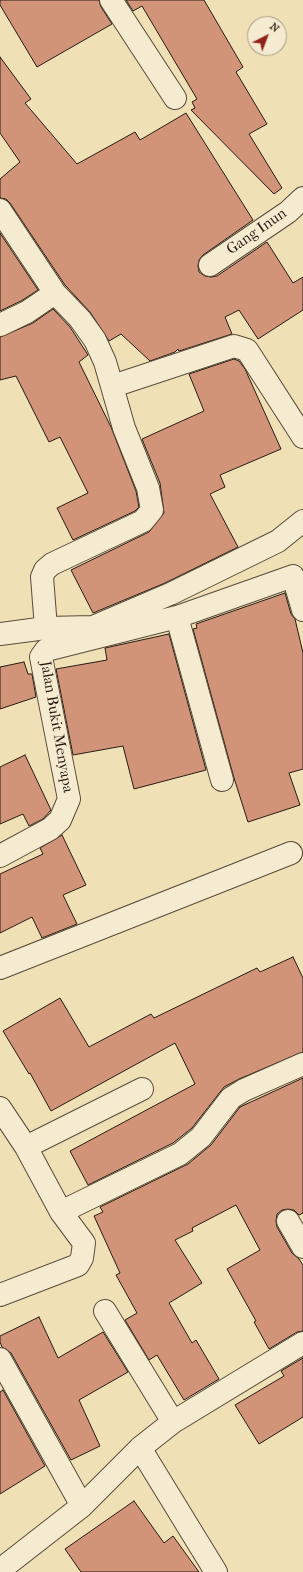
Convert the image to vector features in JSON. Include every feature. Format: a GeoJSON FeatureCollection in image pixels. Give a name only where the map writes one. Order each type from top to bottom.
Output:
{"type":"FeatureCollection","features":[{"type":"Feature","properties":{"kind":"street"},"geometry":{"type":"LineString","coordinates":[[111,0],[175,98]]}},
{"type":"Feature","properties":{"kind":"street","name":"Gang Inun"},"geometry":{"type":"LineString","coordinates":[[210,265],[288,212],[303,198]]}},
{"type":"Feature","properties":{"kind":"street"},"geometry":{"type":"LineString","coordinates":[[0,210],[54,293],[80,319],[95,340],[113,386],[124,428],[148,488],[152,510],[142,521],[52,564],[45,570],[42,577],[46,628]]}},
{"type":"Feature","properties":{"kind":"street"},"geometry":{"type":"LineString","coordinates":[[0,325],[28,312],[54,293]]}},
{"type":"Feature","properties":{"kind":"street"},"geometry":{"type":"LineString","coordinates":[[113,386],[234,346],[247,350],[303,437]]}},
{"type":"Feature","properties":{"kind":"street"},"geometry":{"type":"LineString","coordinates":[[0,634],[46,628],[93,627],[170,594],[278,541],[303,521]]}},
{"type":"Feature","properties":{"kind":"street"},"geometry":{"type":"LineString","coordinates":[[298,574],[303,610]]}},
{"type":"Feature","properties":{"kind":"street","name":"Jalan Bukit Menyapa"},"geometry":{"type":"LineString","coordinates":[[0,856],[50,829],[60,820],[69,799],[41,657],[46,650],[177,617],[298,574]]}},
{"type":"Feature","properties":{"kind":"street"},"geometry":{"type":"LineString","coordinates":[[177,617],[222,780]]}},
{"type":"Feature","properties":{"kind":"street"},"geometry":{"type":"LineString","coordinates":[[0,968],[291,853]]}},
{"type":"Feature","properties":{"kind":"street"},"geometry":{"type":"LineString","coordinates":[[61,1212],[180,1154],[201,1137],[223,1106],[231,1098],[244,1090],[303,1064]]}},
{"type":"Feature","properties":{"kind":"street"},"geometry":{"type":"LineString","coordinates":[[26,1147],[142,1089]]}},
{"type":"Feature","properties":{"kind":"street"},"geometry":{"type":"LineString","coordinates":[[0,1108],[26,1147],[61,1212],[84,1243],[82,1258],[78,1265],[0,1295]]}},
{"type":"Feature","properties":{"kind":"street"},"geometry":{"type":"LineString","coordinates":[[288,1222],[303,1247]]}},
{"type":"Feature","properties":{"kind":"street"},"geometry":{"type":"LineString","coordinates":[[105,1311],[173,1422]]}},
{"type":"Feature","properties":{"kind":"street"},"geometry":{"type":"LineString","coordinates":[[0,1570],[82,1506],[140,1448],[173,1422],[303,1343]]}},
{"type":"Feature","properties":{"kind":"street"},"geometry":{"type":"LineString","coordinates":[[0,1360],[82,1506]]}},
{"type":"Feature","properties":{"kind":"street"},"geometry":{"type":"LineString","coordinates":[[140,1448],[216,1572]]}},
{"type":"Feature","properties":{"kind":"building"},"geometry":{"type":"Polygon","coordinates":[[[0,0],[99,0],[101,7],[112,24],[37,67],[0,5],[0,0]]]}},
{"type":"Feature","properties":{"kind":"building"},"geometry":{"type":"Polygon","coordinates":[[[126,0],[204,0],[243,67],[236,72],[267,124],[249,134],[282,188],[274,194],[191,110],[195,108],[192,102],[197,99],[142,6],[133,11],[126,0]]]}},
{"type":"Feature","properties":{"kind":"building"},"geometry":{"type":"Polygon","coordinates":[[[0,57],[31,99],[25,103],[77,164],[135,132],[140,140],[186,113],[253,220],[203,255],[199,260],[199,272],[205,276],[217,276],[267,242],[293,283],[303,277],[303,310],[258,339],[239,310],[225,317],[232,334],[179,351],[178,349],[175,352],[150,361],[121,334],[109,341],[90,312],[65,285],[10,203],[6,199],[0,198],[0,179],[20,162],[0,133],[0,57]]]}},
{"type":"Feature","properties":{"kind":"building"},"geometry":{"type":"Polygon","coordinates":[[[0,233],[38,290],[21,301],[0,311],[0,233]]]}},
{"type":"Feature","properties":{"kind":"building"},"geometry":{"type":"Polygon","coordinates":[[[53,309],[70,327],[88,355],[79,362],[111,427],[136,491],[139,507],[135,511],[73,540],[57,508],[88,493],[60,437],[49,442],[16,376],[0,380],[0,337],[33,323],[53,309]]]}},
{"type":"Feature","properties":{"kind":"building"},"geometry":{"type":"Polygon","coordinates":[[[234,359],[239,361],[245,369],[281,449],[220,475],[225,487],[210,494],[238,547],[165,583],[93,613],[71,570],[149,532],[164,513],[160,483],[142,439],[204,411],[189,374],[234,359]]]}},
{"type":"Feature","properties":{"kind":"building"},"geometry":{"type":"Polygon","coordinates":[[[285,593],[291,614],[295,619],[303,653],[303,769],[289,773],[300,805],[248,822],[234,778],[193,629],[197,628],[196,624],[285,593]]]}},
{"type":"Feature","properties":{"kind":"building"},"geometry":{"type":"Polygon","coordinates":[[[169,634],[206,770],[134,789],[123,746],[73,755],[56,669],[107,660],[105,648],[169,634]]]}},
{"type":"Feature","properties":{"kind":"building"},"geometry":{"type":"Polygon","coordinates":[[[24,662],[28,674],[32,674],[36,697],[0,709],[0,667],[24,662]]]}},
{"type":"Feature","properties":{"kind":"building"},"geometry":{"type":"Polygon","coordinates":[[[25,755],[51,810],[43,819],[29,826],[23,814],[0,824],[0,767],[25,755]]]}},
{"type":"Feature","properties":{"kind":"building"},"geometry":{"type":"Polygon","coordinates":[[[62,835],[86,885],[63,895],[77,924],[42,938],[32,917],[0,933],[0,874],[43,854],[40,848],[62,835]]]}},
{"type":"Feature","properties":{"kind":"building"},"geometry":{"type":"Polygon","coordinates":[[[293,957],[303,978],[303,1052],[239,1079],[224,1087],[192,1128],[173,1143],[88,1185],[70,1151],[195,1084],[175,1043],[51,1111],[30,1073],[29,1074],[3,1031],[60,998],[89,1047],[151,1014],[154,1018],[257,968],[260,972],[293,957]]]}},
{"type":"Feature","properties":{"kind":"building"},"geometry":{"type":"Polygon","coordinates":[[[303,1078],[303,1213],[299,1215],[294,1210],[282,1210],[277,1214],[276,1221],[277,1227],[292,1253],[303,1265],[303,1331],[297,1332],[269,1349],[254,1322],[256,1321],[227,1269],[260,1250],[236,1205],[192,1228],[193,1231],[175,1240],[202,1283],[169,1303],[192,1343],[196,1340],[219,1379],[184,1400],[157,1355],[149,1360],[125,1320],[137,1313],[116,1275],[120,1273],[94,1216],[103,1212],[100,1207],[188,1164],[211,1145],[240,1107],[303,1078]]]}},
{"type":"Feature","properties":{"kind":"building"},"geometry":{"type":"Polygon","coordinates":[[[39,1317],[58,1358],[103,1332],[128,1372],[79,1400],[100,1446],[71,1460],[11,1353],[2,1347],[0,1342],[0,1336],[39,1317]]]}},
{"type":"Feature","properties":{"kind":"building"},"geometry":{"type":"Polygon","coordinates":[[[303,1358],[303,1417],[259,1444],[235,1405],[284,1376],[281,1371],[303,1358]]]}},
{"type":"Feature","properties":{"kind":"building"},"geometry":{"type":"Polygon","coordinates":[[[3,1390],[45,1466],[0,1494],[0,1392],[3,1390]]]}},
{"type":"Feature","properties":{"kind":"building"},"geometry":{"type":"Polygon","coordinates":[[[134,1501],[164,1543],[173,1536],[199,1572],[81,1572],[65,1549],[134,1501]]]}}]}
